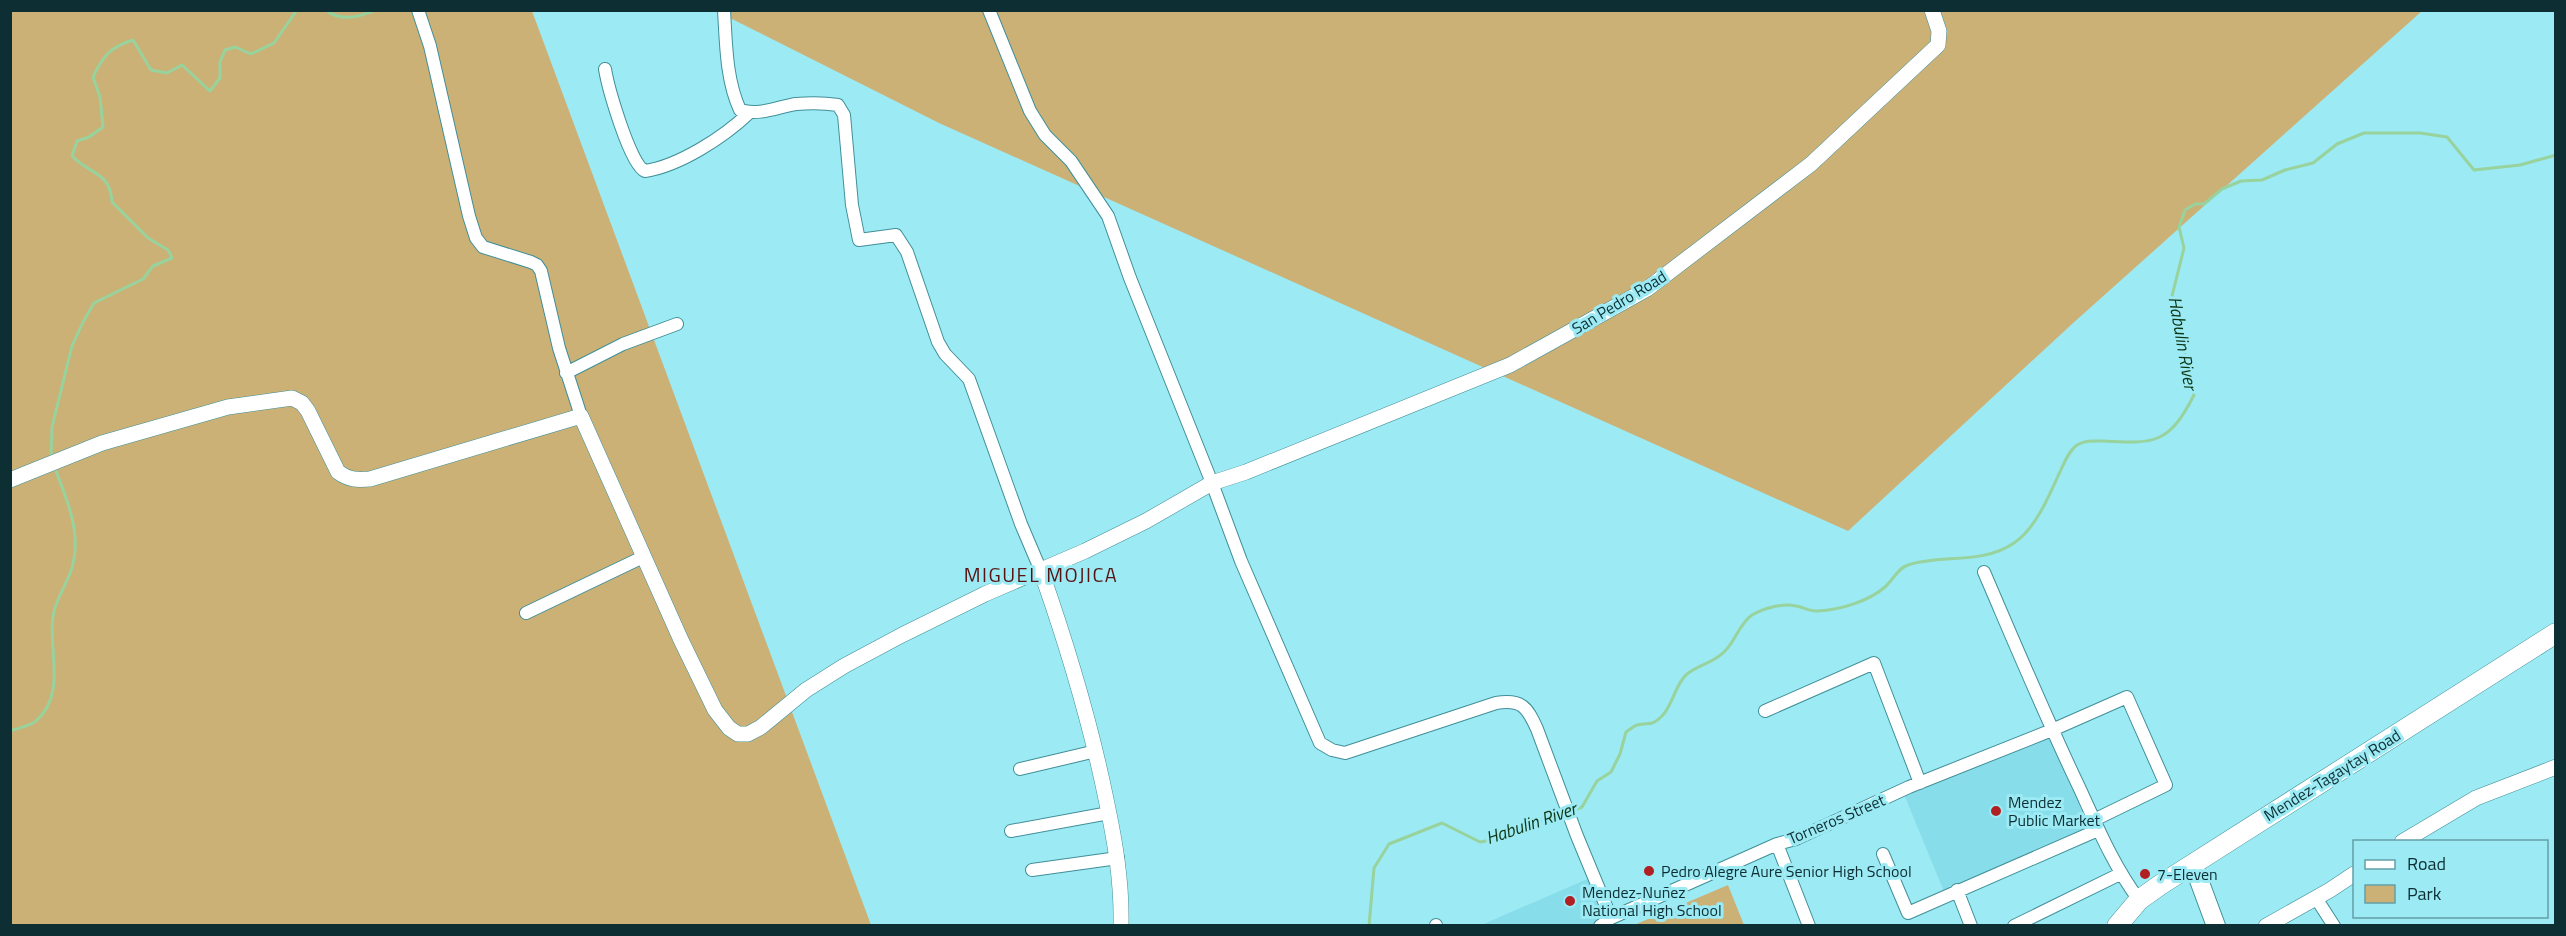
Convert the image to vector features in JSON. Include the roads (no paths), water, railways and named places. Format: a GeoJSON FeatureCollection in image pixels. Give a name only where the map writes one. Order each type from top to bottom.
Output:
{"type":"FeatureCollection","features":[{"type":"Feature","properties":{"kind":"main road","name":"Mendez-Tagaytay Road"},"geometry":{"type":"LineString","coordinates":[[2117,926],[2139,900],[2556,633]]}},
{"type":"Feature","properties":{"kind":"main road"},"geometry":{"type":"LineString","coordinates":[[2193,864],[2216,926]]}},
{"type":"Feature","properties":{"kind":"street"},"geometry":{"type":"LineString","coordinates":[[418,10],[430,46],[476,238],[483,247],[537,265],[541,271],[566,373],[581,416],[643,557],[715,710],[729,728],[738,734],[748,734],[761,727],[806,690],[844,666],[902,635],[1146,521],[1212,483]]}},
{"type":"Feature","properties":{"kind":"street"},"geometry":{"type":"LineString","coordinates":[[724,10],[727,57],[735,99],[740,110],[749,113],[796,104],[838,105],[844,115],[852,205],[859,240],[896,235],[907,252],[938,342],[945,354],[969,378],[1017,514],[1041,571],[1069,656],[1096,752],[1118,858],[1122,900],[1121,926]]}},
{"type":"Feature","properties":{"kind":"street"},"geometry":{"type":"LineString","coordinates":[[989,10],[1030,111],[1045,135],[1071,161],[1108,216],[1130,278],[1260,608],[1320,742],[1332,750],[1345,753],[1496,703],[1508,701],[1521,703],[1531,715],[1537,729],[1577,836],[1605,922],[1777,844]]}},
{"type":"Feature","properties":{"kind":"street","name":"San Pedro Road"},"geometry":{"type":"LineString","coordinates":[[1212,483],[1246,472],[1510,365],[1647,289],[1811,164],[1938,45],[1939,32],[1932,10]]}},
{"type":"Feature","properties":{"kind":"street"},"geometry":{"type":"LineString","coordinates":[[605,69],[613,104],[636,164],[645,171],[699,150],[733,129],[749,113]]}},
{"type":"Feature","properties":{"kind":"street"},"geometry":{"type":"LineString","coordinates":[[566,373],[623,344],[677,324]]}},
{"type":"Feature","properties":{"kind":"street"},"geometry":{"type":"LineString","coordinates":[[10,480],[102,443],[228,407],[292,398],[302,403],[308,411],[338,472],[347,478],[357,480],[369,479],[581,416]]}},
{"type":"Feature","properties":{"kind":"street"},"geometry":{"type":"LineString","coordinates":[[526,613],[643,557]]}},
{"type":"Feature","properties":{"kind":"street"},"geometry":{"type":"LineString","coordinates":[[1984,572],[2096,825],[2120,874],[2139,900]]}},
{"type":"Feature","properties":{"kind":"street"},"geometry":{"type":"LineString","coordinates":[[1765,711],[1874,663],[1914,785]]}},
{"type":"Feature","properties":{"kind":"street","name":"Torneros Street"},"geometry":{"type":"LineString","coordinates":[[1809,926],[1777,844],[1825,826],[1914,785],[2052,730],[2127,697],[2166,785],[2096,825]]}},
{"type":"Feature","properties":{"kind":"street"},"geometry":{"type":"LineString","coordinates":[[1020,769],[1096,752]]}},
{"type":"Feature","properties":{"kind":"street"},"geometry":{"type":"LineString","coordinates":[[2405,840],[2476,798],[2556,766]]}},
{"type":"Feature","properties":{"kind":"street"},"geometry":{"type":"LineString","coordinates":[[1011,831],[1109,813]]}},
{"type":"Feature","properties":{"kind":"street"},"geometry":{"type":"LineString","coordinates":[[1883,854],[1908,913],[2096,825]]}},
{"type":"Feature","properties":{"kind":"street"},"geometry":{"type":"LineString","coordinates":[[1032,870],[1118,858]]}},
{"type":"Feature","properties":{"kind":"street"},"geometry":{"type":"LineString","coordinates":[[2014,926],[2120,874]]}},
{"type":"Feature","properties":{"kind":"street"},"geometry":{"type":"LineString","coordinates":[[2266,926],[2353,875]]}},
{"type":"Feature","properties":{"kind":"street"},"geometry":{"type":"LineString","coordinates":[[1957,890],[1971,926]]}},
{"type":"Feature","properties":{"kind":"street"},"geometry":{"type":"LineString","coordinates":[[2316,898],[2334,926]]}},
{"type":"Feature","properties":{"kind":"waterway"},"geometry":{"type":"LineString","coordinates":[[51,457],[52,427],[72,346],[94,303],[143,279],[153,266],[172,258],[168,250],[148,238],[112,202],[107,184],[103,179],[72,156],[77,141],[89,137],[103,127],[100,97],[93,77],[104,58],[113,49],[133,40],[151,70],[167,73],[182,65],[210,91],[220,78],[220,62],[225,50],[235,47],[251,54],[274,43],[297,10]]}},
{"type":"Feature","properties":{"kind":"waterway"},"geometry":{"type":"LineString","coordinates":[[326,10],[344,17],[363,15],[376,10]]}},
{"type":"Feature","properties":{"kind":"waterway","name":"Habulin River"},"geometry":{"type":"LineString","coordinates":[[1572,811],[1582,807],[1597,781],[1611,772],[1620,754],[1626,732],[1637,725],[1652,723],[1662,716],[1683,678],[1721,655],[1752,615],[1768,608],[1785,605],[1815,611],[1845,607],[1878,592],[1908,565],[1934,560],[1975,557],[2002,550],[2022,537],[2035,521],[2066,459],[2077,445],[2090,441],[2148,441],[2168,432],[2177,423],[2194,395],[2172,296],[2184,248],[2179,227],[2185,210],[2195,204],[2204,204],[2222,189],[2241,181],[2262,180],[2285,170],[2313,163],[2337,144],[2364,133],[2420,133],[2447,137],[2474,170],[2520,165],[2556,155]]}},
{"type":"Feature","properties":{"kind":"waterway"},"geometry":{"type":"LineString","coordinates":[[10,731],[36,721],[45,710],[54,685],[53,616],[71,571],[75,551],[74,526],[54,466]]}},
{"type":"Feature","properties":{"kind":"waterway","name":"Habulin River"},"geometry":{"type":"LineString","coordinates":[[1369,926],[1374,868],[1389,844],[1442,823],[1480,842],[1492,840],[1510,830],[1566,814]]}},
{"type":"Feature","properties":{"kind":"place","name":"Mendez Public Market"},"geometry":{"type":"Point","coordinates":[1996,811]}},
{"type":"Feature","properties":{"kind":"place","name":"Pedro Alegre Aure Senior High School"},"geometry":{"type":"Point","coordinates":[1649,871]}},
{"type":"Feature","properties":{"kind":"place","name":"7-Eleven"},"geometry":{"type":"Point","coordinates":[2145,874]}},
{"type":"Feature","properties":{"kind":"place","name":"Mendez-Nuñez National High School"},"geometry":{"type":"Point","coordinates":[1570,901]}},
{"type":"Feature","properties":{"kind":"district","name":"MIGUEL MOJICA"},"geometry":{"type":"Point","coordinates":[1041,574]}}]}
